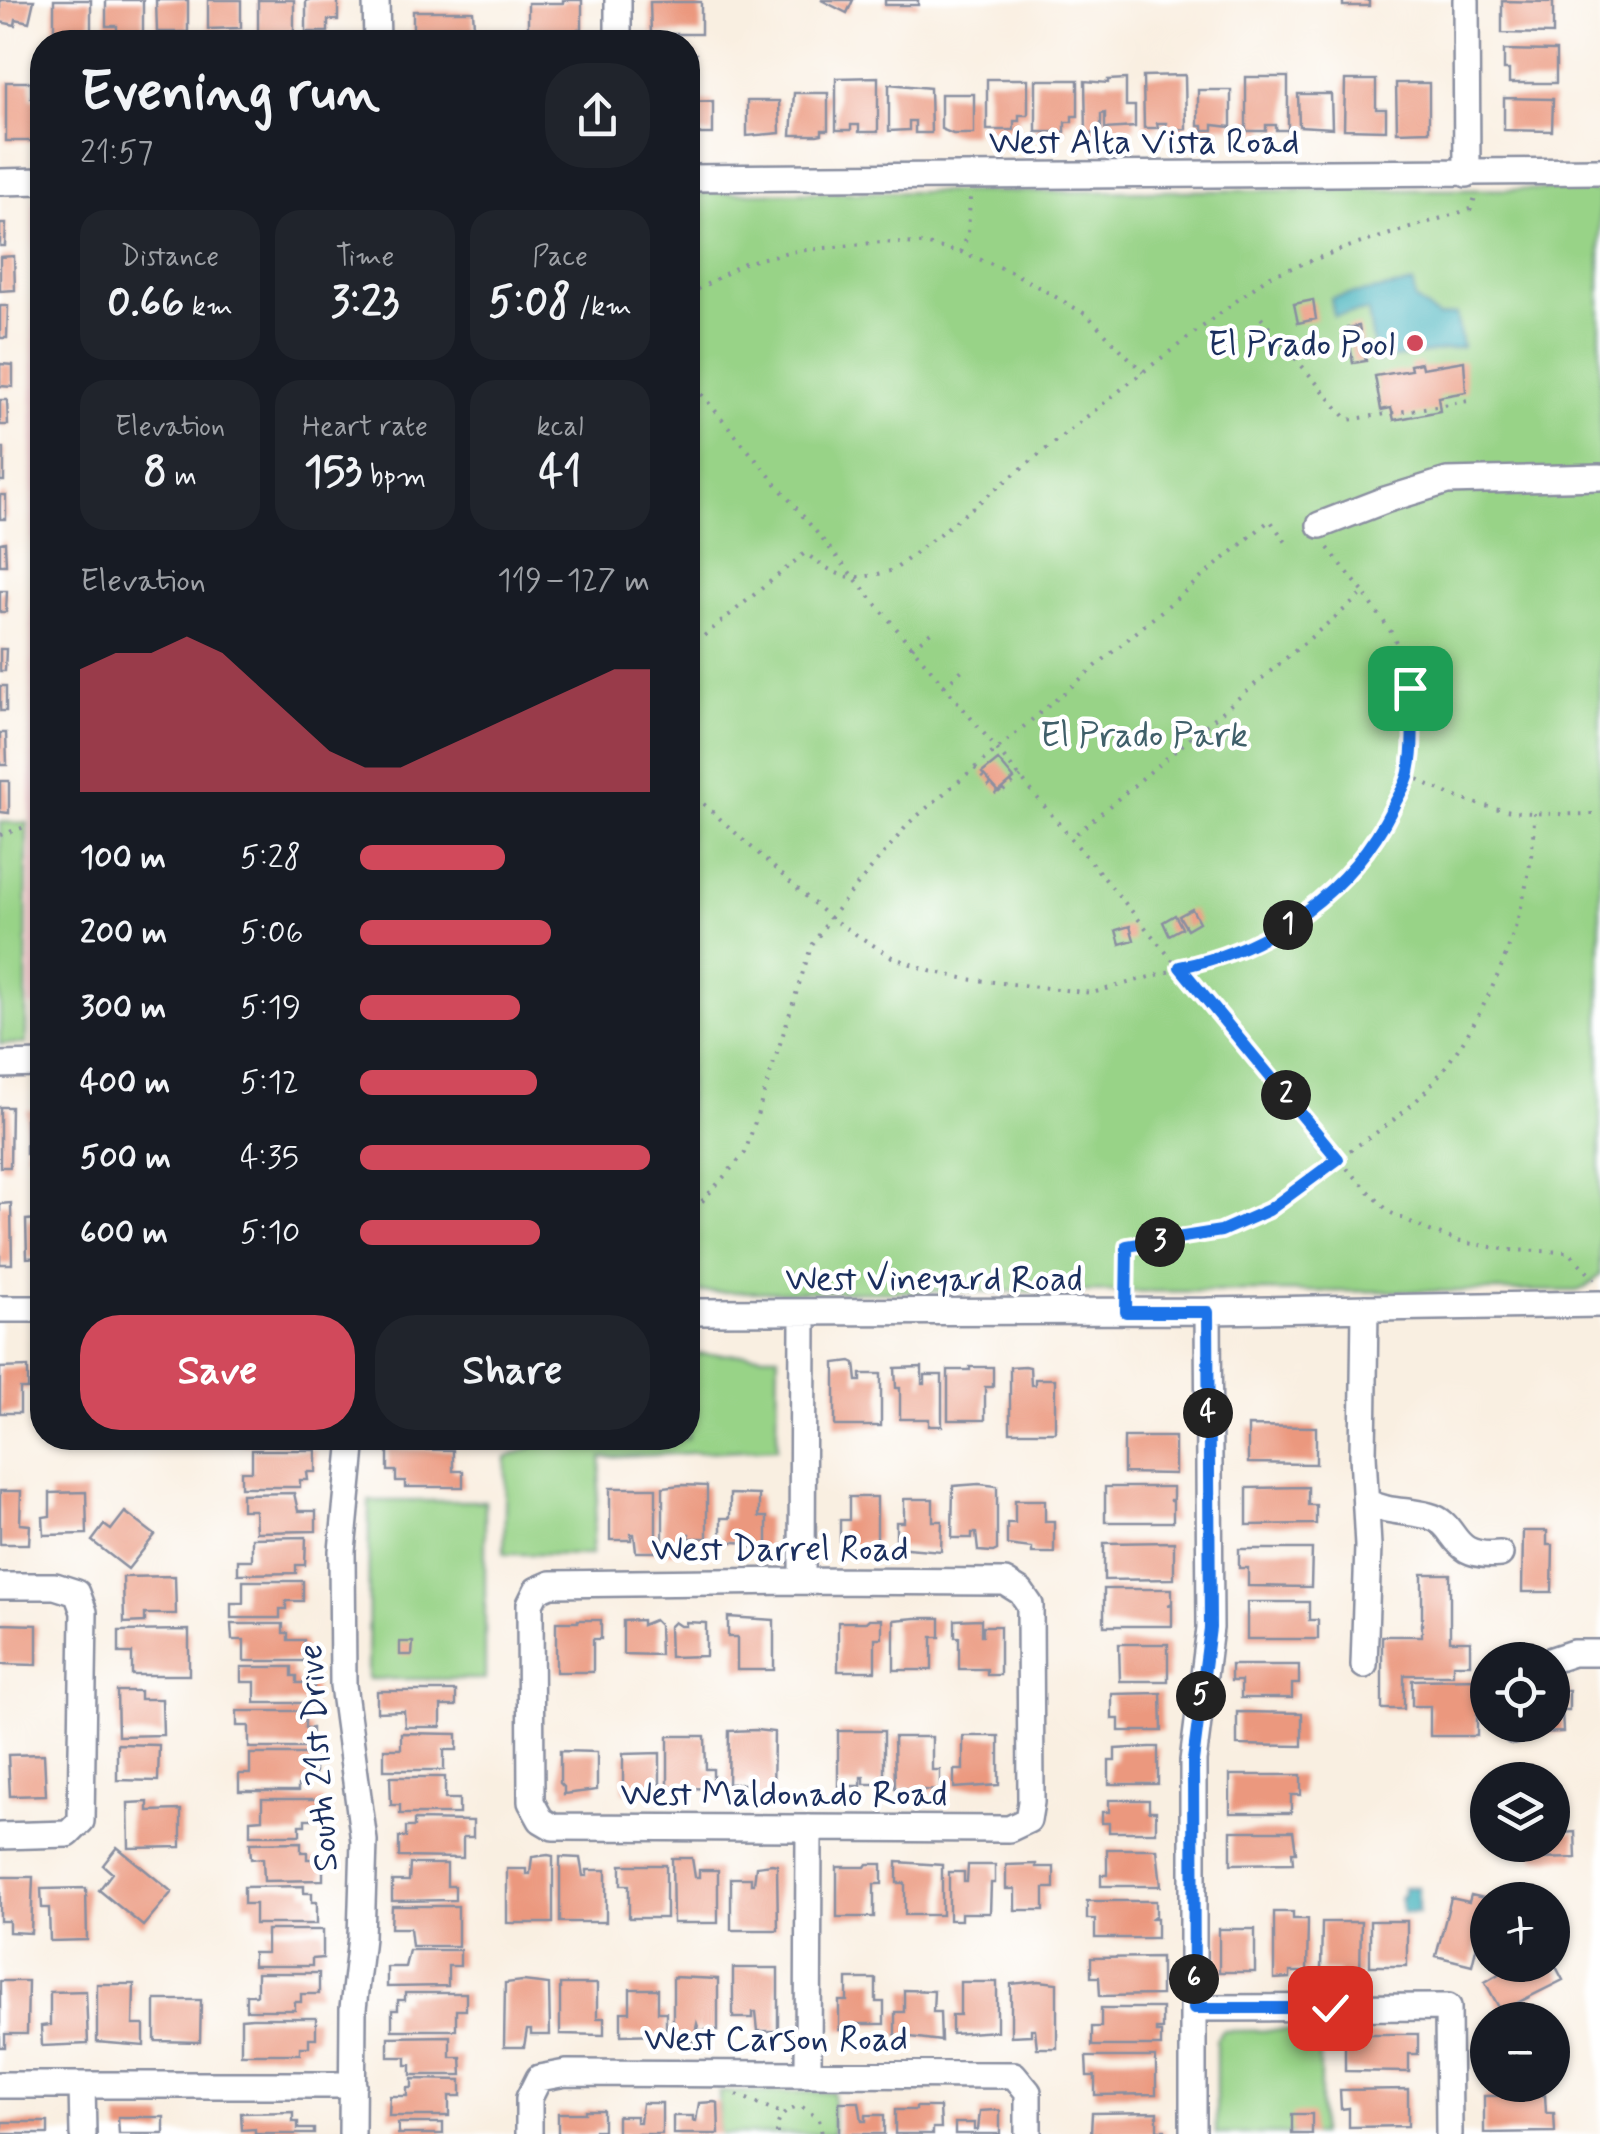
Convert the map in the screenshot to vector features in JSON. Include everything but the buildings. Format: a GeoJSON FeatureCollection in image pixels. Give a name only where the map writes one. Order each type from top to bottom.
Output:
{"type":"FeatureCollection","features":[{"type":"Feature","properties":{"kind":"street"},"geometry":{"type":"LineString","coordinates":[[376,0],[376,30]]}},
{"type":"Feature","properties":{"kind":"street"},"geometry":{"type":"LineString","coordinates":[[618,0],[618,30]]}},
{"type":"Feature","properties":{"kind":"street"},"geometry":{"type":"LineString","coordinates":[[1466,0],[1473,174]]}},
{"type":"Feature","properties":{"kind":"street","name":"West Alta Vista Road"},"geometry":{"type":"LineString","coordinates":[[700,178],[1600,171]]}},
{"type":"Feature","properties":{"kind":"street"},"geometry":{"type":"LineString","coordinates":[[0,182],[30,181]]}},
{"type":"Feature","properties":{"kind":"street"},"geometry":{"type":"LineString","coordinates":[[1324,537],[1385,500],[1448,481],[1600,477]]}},
{"type":"Feature","properties":{"kind":"street"},"geometry":{"type":"LineString","coordinates":[[0,1065],[30,1064]]}},
{"type":"Feature","properties":{"kind":"street","name":"West Vineyard Road"},"geometry":{"type":"LineString","coordinates":[[700,1312],[1208,1312],[1365,1308],[1597,1291]]}},
{"type":"Feature","properties":{"kind":"street"},"geometry":{"type":"LineString","coordinates":[[1364,1666],[1368,1502],[1363,1455],[1365,1308]]}},
{"type":"Feature","properties":{"kind":"street"},"geometry":{"type":"LineString","coordinates":[[0,1309],[30,1310]]}},
{"type":"Feature","properties":{"kind":"street"},"geometry":{"type":"LineString","coordinates":[[1193,2134],[1193,1761],[1210,1628],[1208,1312]]}},
{"type":"Feature","properties":{"kind":"street"},"geometry":{"type":"LineString","coordinates":[[802,1582],[803,1314]]}},
{"type":"Feature","properties":{"kind":"street","name":"South 21st Drive"},"geometry":{"type":"LineString","coordinates":[[352,1450],[342,1551],[342,1685],[364,1842],[353,2009],[352,2134]]}},
{"type":"Feature","properties":{"kind":"street"},"geometry":{"type":"LineString","coordinates":[[1368,1502],[1381,1510],[1432,1516],[1463,1549],[1484,1556],[1500,1554]]}},
{"type":"Feature","properties":{"kind":"street","name":"West Darrel Road"},"geometry":{"type":"LineString","coordinates":[[541,1820],[531,1802],[530,1604],[537,1590],[551,1584],[802,1582],[1005,1582],[1021,1592],[1030,1605],[1028,1820]]}},
{"type":"Feature","properties":{"kind":"street"},"geometry":{"type":"LineString","coordinates":[[0,1586],[56,1586],[77,1593],[84,1612],[83,1811],[76,1830],[59,1835],[0,1836]]}},
{"type":"Feature","properties":{"kind":"street"},"geometry":{"type":"LineString","coordinates":[[1570,1654],[1600,1653]]}},
{"type":"Feature","properties":{"kind":"street","name":"West Maldonado Road"},"geometry":{"type":"LineString","coordinates":[[541,1820],[553,1827],[1009,1829],[1028,1820]]}},
{"type":"Feature","properties":{"kind":"street"},"geometry":{"type":"LineString","coordinates":[[808,2074],[809,1828]]}},
{"type":"Feature","properties":{"kind":"street"},"geometry":{"type":"LineString","coordinates":[[1194,2008],[1448,2008],[1448,2134]]}},
{"type":"Feature","properties":{"kind":"street","name":"West Carson Road"},"geometry":{"type":"LineString","coordinates":[[529,2134],[529,2098],[539,2078],[566,2073],[1014,2075],[1028,2092],[1028,2134]]}},
{"type":"Feature","properties":{"kind":"street"},"geometry":{"type":"LineString","coordinates":[[0,2085],[353,2084]]}},
{"type":"Feature","properties":{"kind":"street"},"geometry":{"type":"LineString","coordinates":[[82,2085],[83,2134]]}},
{"type":"Feature","properties":{"kind":"path"},"geometry":{"type":"LineString","coordinates":[[700,639],[806,552],[836,576],[858,580],[894,570],[1142,372],[1268,278],[1345,248],[1471,208],[1473,174]]}},
{"type":"Feature","properties":{"kind":"path"},"geometry":{"type":"LineString","coordinates":[[960,252],[968,234],[971,176]]}},
{"type":"Feature","properties":{"kind":"path"},"geometry":{"type":"LineString","coordinates":[[700,288],[744,263],[821,246],[923,244],[960,252],[1012,272],[1088,316],[1142,372]]}},
{"type":"Feature","properties":{"kind":"path"},"geometry":{"type":"LineString","coordinates":[[1262,318],[1348,420],[1468,401]]}},
{"type":"Feature","properties":{"kind":"path"},"geometry":{"type":"LineString","coordinates":[[700,392],[1338,1159],[1388,1212],[1461,1242],[1509,1250],[1569,1252],[1597,1291]]}},
{"type":"Feature","properties":{"kind":"path"},"geometry":{"type":"LineString","coordinates":[[700,1204],[745,1153],[805,964],[830,918],[910,822],[1270,520],[1288,545]]}},
{"type":"Feature","properties":{"kind":"path"},"geometry":{"type":"LineString","coordinates":[[700,801],[830,918],[892,957],[930,971],[1092,993],[1222,956],[1288,926],[1342,880],[1379,835],[1409,774],[1413,728],[1404,658],[1324,537]]}},
{"type":"Feature","properties":{"kind":"path"},"geometry":{"type":"LineString","coordinates":[[1071,838],[1364,593]]}},
{"type":"Feature","properties":{"kind":"path"},"geometry":{"type":"LineString","coordinates":[[912,648],[931,632]]}},
{"type":"Feature","properties":{"kind":"path"},"geometry":{"type":"LineString","coordinates":[[944,686],[962,670]]}},
{"type":"Feature","properties":{"kind":"path"},"geometry":{"type":"LineString","coordinates":[[974,767],[998,795],[1021,777]]}},
{"type":"Feature","properties":{"kind":"path"},"geometry":{"type":"LineString","coordinates":[[1409,774],[1434,789],[1478,806],[1534,813],[1600,814]]}},
{"type":"Feature","properties":{"kind":"path"},"geometry":{"type":"LineString","coordinates":[[1126,1312],[1127,1246],[1221,1231],[1269,1210],[1356,1149],[1428,1088],[1461,1045],[1495,983],[1534,841],[1534,813]]}},
{"type":"Feature","properties":{"kind":"path"},"geometry":{"type":"LineString","coordinates":[[0,836],[28,826]]}},
{"type":"Feature","properties":{"kind":"path"},"geometry":{"type":"LineString","coordinates":[[730,2091],[784,2114]]}},
{"type":"Feature","properties":{"kind":"path"},"geometry":{"type":"LineString","coordinates":[[777,2134],[778,2122],[795,2108],[809,2110],[820,2120],[822,2134]]}},
{"type":"Feature","properties":{"kind":"shaded area"},"geometry":{"type":"Polygon","coordinates":[[[30,805],[30,1006],[29,1006],[30,805]]]}},
{"type":"Feature","properties":{"kind":"green space","name":"El Prado Park"},"geometry":{"type":"Polygon","coordinates":[[[1583,189],[1600,192],[1600,1275],[1587,1287],[1577,1291],[700,1292],[700,193],[1583,189]]]}},
{"type":"Feature","properties":{"kind":"green space"},"geometry":{"type":"Polygon","coordinates":[[[0,822],[27,823],[26,1044],[0,1044],[0,822]]]}},
{"type":"Feature","properties":{"kind":"green space"},"geometry":{"type":"Polygon","coordinates":[[[700,1354],[778,1355],[777,1448],[602,1458],[591,1555],[504,1554],[506,1458],[525,1450],[700,1450],[700,1354]]]}},
{"type":"Feature","properties":{"kind":"green space"},"geometry":{"type":"Polygon","coordinates":[[[369,1501],[485,1501],[485,1679],[368,1679],[369,1501]]]}},
{"type":"Feature","properties":{"kind":"green space"},"geometry":{"type":"Polygon","coordinates":[[[1320,2030],[1320,2134],[1216,2134],[1216,2040],[1223,2031],[1320,2030]]]}},
{"type":"Feature","properties":{"kind":"green space"},"geometry":{"type":"Polygon","coordinates":[[[719,2092],[833,2092],[833,2134],[719,2134],[719,2092]]]}},
{"type":"Feature","properties":{"kind":"water"},"geometry":{"type":"Polygon","coordinates":[[[1413,284],[1415,300],[1438,317],[1456,314],[1462,347],[1376,361],[1368,311],[1334,316],[1331,298],[1413,284]]]}},
{"type":"Feature","properties":{"kind":"water"},"geometry":{"type":"Polygon","coordinates":[[[1403,1887],[1418,1887],[1418,1913],[1403,1913],[1403,1887]]]}},
{"type":"Feature","properties":{"kind":"place","name":"El Prado Pool"},"geometry":{"type":"Point","coordinates":[1415,343]}},
{"type":"Feature","properties":{"kind":"route"},"geometry":{"type":"LineString","coordinates":[[1330,2008],[1194,2008],[1193,1761],[1210,1628],[1208,1312],[1126,1312],[1127,1246],[1221,1231],[1269,1210],[1338,1159],[1180,967],[1222,956],[1288,926],[1342,880],[1379,835],[1409,774],[1413,728],[1410,688]]}}]}
